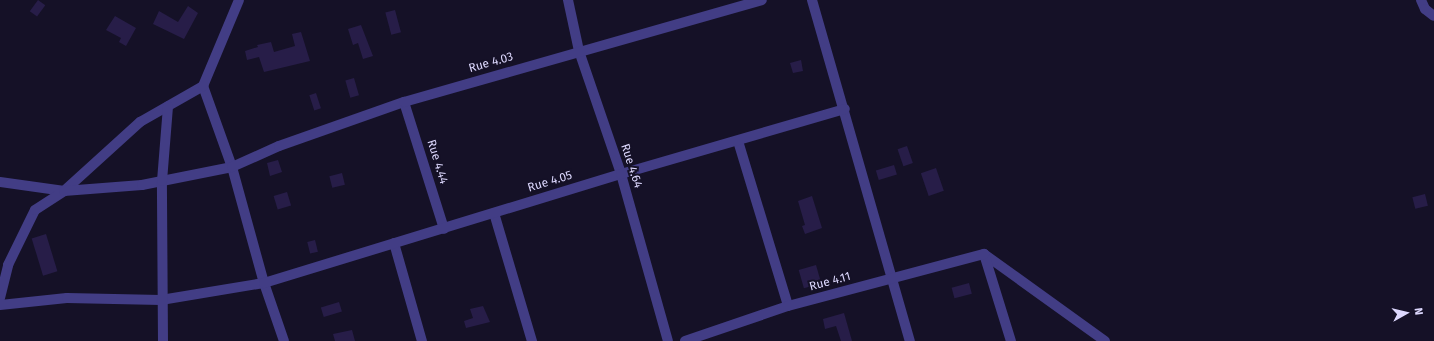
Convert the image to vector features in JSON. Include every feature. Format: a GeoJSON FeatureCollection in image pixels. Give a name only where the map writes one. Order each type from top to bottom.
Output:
{"type":"FeatureCollection","features":[{"type":"Feature","properties":{"kind":"street"},"geometry":{"type":"LineString","coordinates":[[0,298],[8,265],[35,210],[64,191],[140,122],[203,86],[239,0]]}},
{"type":"Feature","properties":{"kind":"street","name":"Rue 4.64"},"geometry":{"type":"LineString","coordinates":[[568,0],[579,51],[621,174],[668,341]]}},
{"type":"Feature","properties":{"kind":"street","name":"Rue 4.03"},"geometry":{"type":"LineString","coordinates":[[64,191],[162,181],[232,167],[279,146],[404,102],[762,0]]}},
{"type":"Feature","properties":{"kind":"street"},"geometry":{"type":"LineString","coordinates":[[812,0],[894,278],[910,341]]}},
{"type":"Feature","properties":{"kind":"street"},"geometry":{"type":"LineString","coordinates":[[1420,0],[1425,9],[1434,16]]}},
{"type":"Feature","properties":{"kind":"street"},"geometry":{"type":"LineString","coordinates":[[203,86],[232,167],[264,283],[284,341]]}},
{"type":"Feature","properties":{"kind":"street","name":"Rue 4.44"},"geometry":{"type":"LineString","coordinates":[[404,102],[444,229]]}},
{"type":"Feature","properties":{"kind":"street"},"geometry":{"type":"LineString","coordinates":[[163,341],[161,300],[162,181],[168,106]]}},
{"type":"Feature","properties":{"kind":"street","name":"Rue 4.05"},"geometry":{"type":"LineString","coordinates":[[0,305],[67,298],[161,300],[264,283],[621,174],[845,109]]}},
{"type":"Feature","properties":{"kind":"street"},"geometry":{"type":"LineString","coordinates":[[738,141],[788,306]]}},
{"type":"Feature","properties":{"kind":"street"},"geometry":{"type":"LineString","coordinates":[[0,182],[64,191]]}},
{"type":"Feature","properties":{"kind":"street"},"geometry":{"type":"LineString","coordinates":[[494,213],[532,341]]}},
{"type":"Feature","properties":{"kind":"street"},"geometry":{"type":"LineString","coordinates":[[394,243],[422,341]]}},
{"type":"Feature","properties":{"kind":"street"},"geometry":{"type":"LineString","coordinates":[[984,254],[1011,341]]}},
{"type":"Feature","properties":{"kind":"street"},"geometry":{"type":"LineString","coordinates":[[984,254],[1105,341]]}},
{"type":"Feature","properties":{"kind":"street","name":"Rue 4.11"},"geometry":{"type":"LineString","coordinates":[[685,341],[788,306],[984,254]]}},
{"type":"Feature","properties":{"kind":"building"},"geometry":{"type":"Polygon","coordinates":[[[38,0],[45,5],[37,17],[30,11],[38,0]]]}},
{"type":"Feature","properties":{"kind":"building"},"geometry":{"type":"Polygon","coordinates":[[[188,6],[198,13],[184,39],[153,24],[159,11],[178,22],[188,6]]]}},
{"type":"Feature","properties":{"kind":"building"},"geometry":{"type":"Polygon","coordinates":[[[395,10],[401,32],[391,35],[385,13],[395,10]]]}},
{"type":"Feature","properties":{"kind":"building"},"geometry":{"type":"Polygon","coordinates":[[[115,16],[136,28],[126,46],[119,42],[121,38],[106,30],[115,16]]]}},
{"type":"Feature","properties":{"kind":"building"},"geometry":{"type":"Polygon","coordinates":[[[361,25],[373,56],[363,59],[358,43],[353,45],[348,29],[361,25]]]}},
{"type":"Feature","properties":{"kind":"building"},"geometry":{"type":"Polygon","coordinates":[[[301,32],[310,61],[264,72],[259,57],[247,60],[245,51],[258,47],[257,45],[271,42],[274,52],[295,46],[292,34],[301,32]]]}},
{"type":"Feature","properties":{"kind":"building"},"geometry":{"type":"Polygon","coordinates":[[[801,60],[803,71],[793,73],[790,63],[801,60]]]}},
{"type":"Feature","properties":{"kind":"building"},"geometry":{"type":"Polygon","coordinates":[[[354,78],[359,95],[350,98],[345,80],[354,78]]]}},
{"type":"Feature","properties":{"kind":"building"},"geometry":{"type":"Polygon","coordinates":[[[316,93],[321,108],[314,110],[309,95],[316,93]]]}},
{"type":"Feature","properties":{"kind":"building"},"geometry":{"type":"Polygon","coordinates":[[[907,146],[913,163],[903,166],[898,149],[907,146]]]}},
{"type":"Feature","properties":{"kind":"building"},"geometry":{"type":"Polygon","coordinates":[[[278,160],[282,172],[270,176],[267,163],[278,160]]]}},
{"type":"Feature","properties":{"kind":"building"},"geometry":{"type":"Polygon","coordinates":[[[894,165],[897,175],[879,180],[876,171],[894,165]]]}},
{"type":"Feature","properties":{"kind":"building"},"geometry":{"type":"Polygon","coordinates":[[[936,168],[944,191],[929,196],[921,173],[936,168]]]}},
{"type":"Feature","properties":{"kind":"building"},"geometry":{"type":"Polygon","coordinates":[[[342,173],[345,185],[332,188],[329,176],[342,173]]]}},
{"type":"Feature","properties":{"kind":"building"},"geometry":{"type":"Polygon","coordinates":[[[287,192],[291,205],[278,209],[274,196],[287,192]]]}},
{"type":"Feature","properties":{"kind":"building"},"geometry":{"type":"Polygon","coordinates":[[[1425,194],[1428,206],[1415,209],[1412,197],[1425,194]]]}},
{"type":"Feature","properties":{"kind":"building"},"geometry":{"type":"Polygon","coordinates":[[[812,196],[822,228],[805,234],[802,226],[805,225],[798,201],[812,196]]]}},
{"type":"Feature","properties":{"kind":"building"},"geometry":{"type":"Polygon","coordinates":[[[46,234],[57,271],[43,276],[32,238],[46,234]]]}},
{"type":"Feature","properties":{"kind":"building"},"geometry":{"type":"Polygon","coordinates":[[[315,240],[318,252],[310,254],[307,242],[315,240]]]}},
{"type":"Feature","properties":{"kind":"building"},"geometry":{"type":"Polygon","coordinates":[[[816,265],[821,283],[804,288],[799,270],[816,265]]]}},
{"type":"Feature","properties":{"kind":"building"},"geometry":{"type":"Polygon","coordinates":[[[969,283],[972,294],[954,298],[952,288],[969,283]]]}},
{"type":"Feature","properties":{"kind":"building"},"geometry":{"type":"Polygon","coordinates":[[[339,302],[342,312],[324,317],[321,308],[339,302]]]}},
{"type":"Feature","properties":{"kind":"building"},"geometry":{"type":"Polygon","coordinates":[[[483,306],[490,322],[466,328],[464,321],[473,318],[470,309],[483,306]]]}},
{"type":"Feature","properties":{"kind":"building"},"geometry":{"type":"Polygon","coordinates":[[[844,313],[852,341],[841,341],[836,326],[825,329],[823,319],[844,313]]]}},
{"type":"Feature","properties":{"kind":"building"},"geometry":{"type":"Polygon","coordinates":[[[352,330],[355,341],[335,341],[333,334],[352,330]]]}}]}
